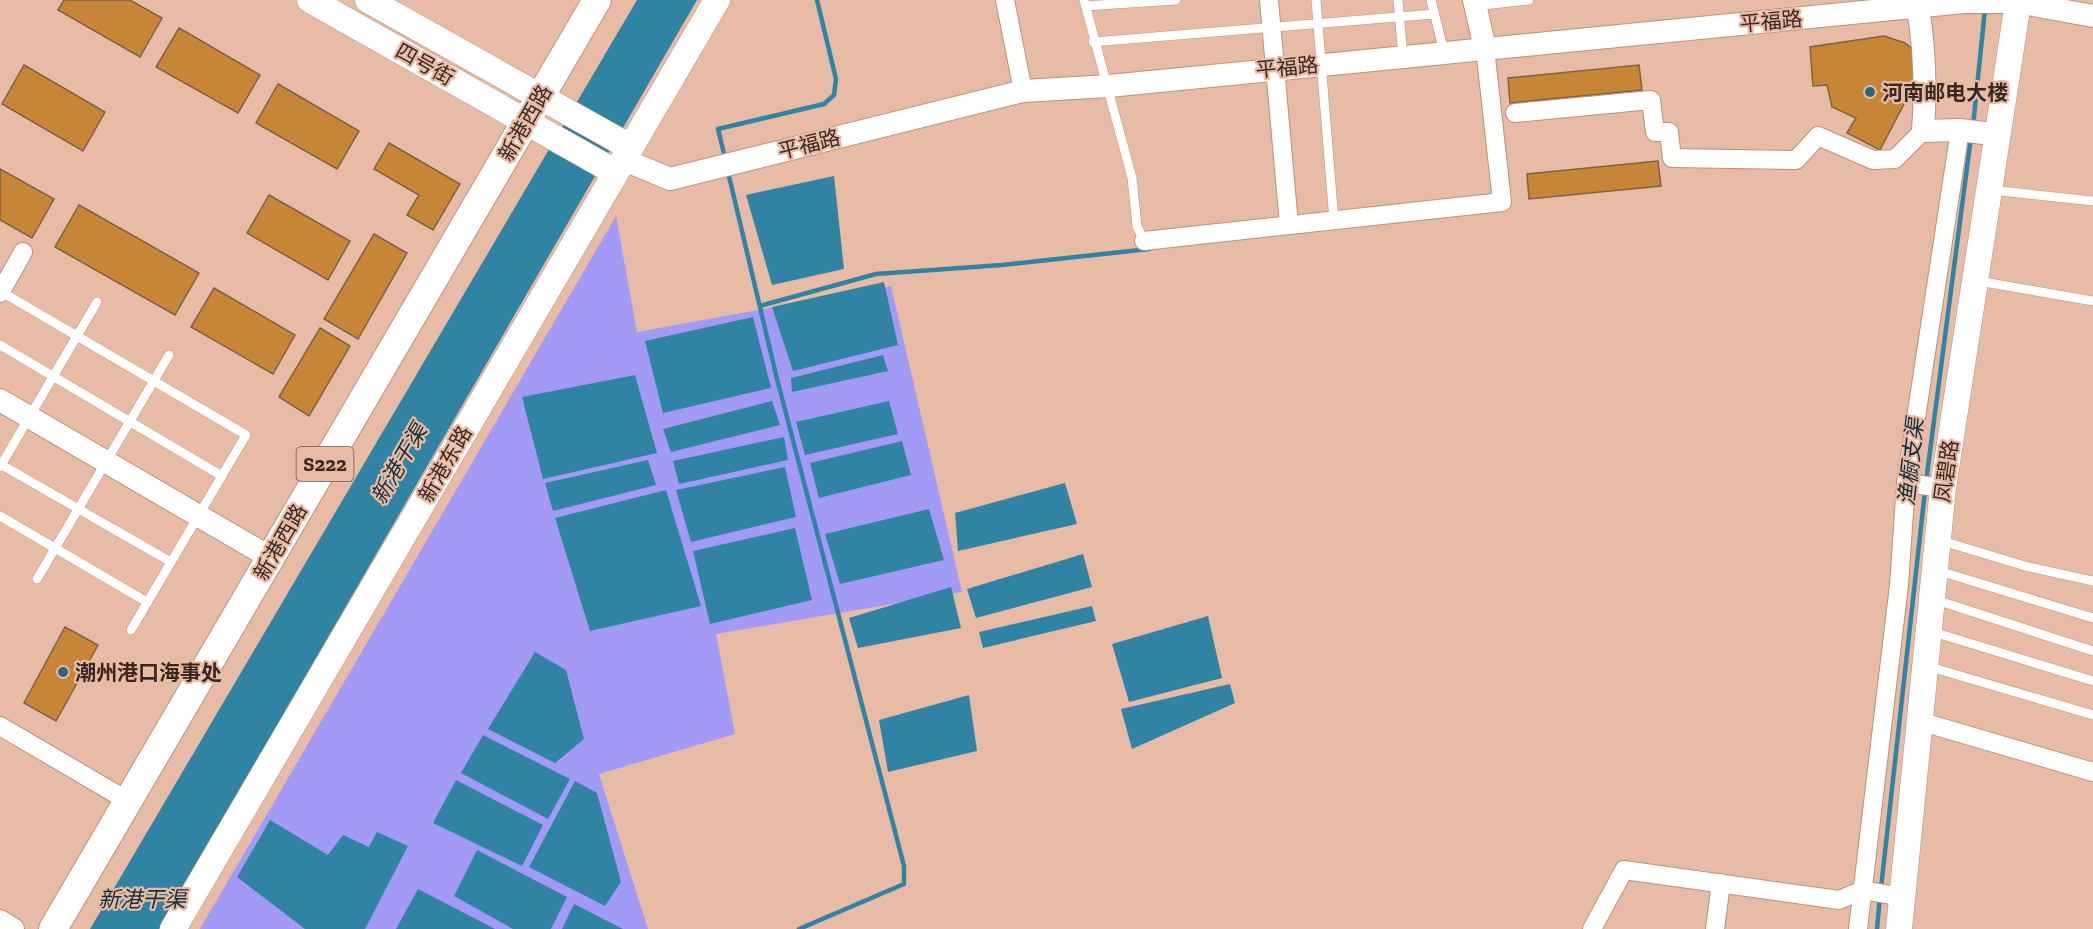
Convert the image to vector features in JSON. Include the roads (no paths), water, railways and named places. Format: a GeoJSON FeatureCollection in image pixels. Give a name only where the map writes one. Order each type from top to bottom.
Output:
{"type":"FeatureCollection","features":[{"type":"Feature","properties":{"kind":"main road","name":"四号街"},"geometry":{"type":"LineString","coordinates":[[310,0],[540,128],[622,159]]}},
{"type":"Feature","properties":{"kind":"main road","name":"四号街"},"geometry":{"type":"LineString","coordinates":[[368,0],[554,103],[622,159]]}},
{"type":"Feature","properties":{"kind":"main road","name":"新港西路"},"geometry":{"type":"LineString","coordinates":[[53,929],[597,0]]}},
{"type":"Feature","properties":{"kind":"main road","name":"新港东路"},"geometry":{"type":"LineString","coordinates":[[174,929],[717,0]]}},
{"type":"Feature","properties":{"kind":"main road","name":"凤碧路"},"geometry":{"type":"LineString","coordinates":[[1899,929],[1942,488],[1991,190],[1992,133],[2011,7]]}},
{"type":"Feature","properties":{"kind":"street"},"geometry":{"type":"LineString","coordinates":[[1005,0],[1023,91]]}},
{"type":"Feature","properties":{"kind":"street"},"geometry":{"type":"LineString","coordinates":[[1269,0],[1289,225]]}},
{"type":"Feature","properties":{"kind":"street","name":"平福路"},"geometry":{"type":"LineString","coordinates":[[622,159],[670,179],[1023,91],[1109,86],[1275,68],[1918,8],[1964,1],[2011,7],[2083,10]]}},
{"type":"Feature","properties":{"kind":"street"},"geometry":{"type":"LineString","coordinates":[[1144,241],[1502,202],[1485,48],[1474,3]]}},
{"type":"Feature","properties":{"kind":"street"},"geometry":{"type":"LineString","coordinates":[[1515,113],[1651,100],[1655,132],[1669,132],[1672,158],[1796,160],[1818,136],[1873,160],[1895,159],[1923,131],[1926,82],[1924,44],[1918,8]]}},
{"type":"Feature","properties":{"kind":"street"},"geometry":{"type":"LineString","coordinates":[[1923,131],[1960,130],[1992,133]]}},
{"type":"Feature","properties":{"kind":"street"},"geometry":{"type":"LineString","coordinates":[[1858,929],[1899,585],[1906,483],[1960,130]]}},
{"type":"Feature","properties":{"kind":"street"},"geometry":{"type":"LineString","coordinates":[[0,292],[23,252]]}},
{"type":"Feature","properties":{"kind":"street"},"geometry":{"type":"LineString","coordinates":[[0,400],[259,551]]}},
{"type":"Feature","properties":{"kind":"street"},"geometry":{"type":"LineString","coordinates":[[1906,483],[1942,488]]}},
{"type":"Feature","properties":{"kind":"street"},"geometry":{"type":"LineString","coordinates":[[1919,721],[2093,772]]}},
{"type":"Feature","properties":{"kind":"street"},"geometry":{"type":"LineString","coordinates":[[0,726],[116,794]]}},
{"type":"Feature","properties":{"kind":"street"},"geometry":{"type":"LineString","coordinates":[[1592,929],[1624,870],[1839,900],[1863,890],[1902,897]]}},
{"type":"Feature","properties":{"kind":"street"},"geometry":{"type":"LineString","coordinates":[[1715,929],[1721,883]]}},
{"type":"Feature","properties":{"kind":"street"},"geometry":{"type":"LineString","coordinates":[[0,921],[13,929]]}},
{"type":"Feature","properties":{"kind":"lane"},"geometry":{"type":"LineString","coordinates":[[1144,241],[1137,226],[1132,178],[1109,86],[1093,42],[1084,3],[1176,0]]}},
{"type":"Feature","properties":{"kind":"lane"},"geometry":{"type":"LineString","coordinates":[[1316,0],[1335,221]]}},
{"type":"Feature","properties":{"kind":"lane"},"geometry":{"type":"LineString","coordinates":[[1398,0],[1403,57]]}},
{"type":"Feature","properties":{"kind":"lane"},"geometry":{"type":"LineString","coordinates":[[1431,0],[1444,52]]}},
{"type":"Feature","properties":{"kind":"lane"},"geometry":{"type":"LineString","coordinates":[[1474,3],[1529,0]]}},
{"type":"Feature","properties":{"kind":"lane"},"geometry":{"type":"LineString","coordinates":[[1093,42],[1434,14]]}},
{"type":"Feature","properties":{"kind":"lane"},"geometry":{"type":"LineString","coordinates":[[1991,190],[2093,201]]}},
{"type":"Feature","properties":{"kind":"lane"},"geometry":{"type":"LineString","coordinates":[[1976,280],[2093,301]]}},
{"type":"Feature","properties":{"kind":"lane"},"geometry":{"type":"LineString","coordinates":[[0,292],[246,435],[131,630]]}},
{"type":"Feature","properties":{"kind":"lane"},"geometry":{"type":"LineString","coordinates":[[98,302],[0,465],[171,562]]}},
{"type":"Feature","properties":{"kind":"lane"},"geometry":{"type":"LineString","coordinates":[[0,345],[222,476]]}},
{"type":"Feature","properties":{"kind":"lane"},"geometry":{"type":"LineString","coordinates":[[37,579],[169,355]]}},
{"type":"Feature","properties":{"kind":"lane"},"geometry":{"type":"LineString","coordinates":[[0,516],[147,602]]}},
{"type":"Feature","properties":{"kind":"lane"},"geometry":{"type":"LineString","coordinates":[[1937,539],[2025,566],[2093,581]]}},
{"type":"Feature","properties":{"kind":"lane"},"geometry":{"type":"LineString","coordinates":[[1934,570],[2093,618]]}},
{"type":"Feature","properties":{"kind":"lane"},"geometry":{"type":"LineString","coordinates":[[1931,598],[2093,651]]}},
{"type":"Feature","properties":{"kind":"lane"},"geometry":{"type":"LineString","coordinates":[[1928,630],[2093,681]]}},
{"type":"Feature","properties":{"kind":"lane"},"geometry":{"type":"LineString","coordinates":[[1925,665],[2093,716]]}},
{"type":"Feature","properties":{"kind":"water","name":"新港干渠"},"geometry":{"type":"Polygon","coordinates":[[[637,0],[697,0],[159,929],[90,929],[637,0]]]}},
{"type":"Feature","properties":{"kind":"water"},"geometry":{"type":"Polygon","coordinates":[[[834,176],[844,269],[772,285],[746,195],[834,176]]]}},
{"type":"Feature","properties":{"kind":"water"},"geometry":{"type":"Polygon","coordinates":[[[884,282],[898,345],[793,371],[772,307],[884,282]]]}},
{"type":"Feature","properties":{"kind":"water"},"geometry":{"type":"Polygon","coordinates":[[[753,317],[771,388],[663,413],[645,341],[753,317]]]}},
{"type":"Feature","properties":{"kind":"water"},"geometry":{"type":"Polygon","coordinates":[[[883,355],[888,371],[792,392],[791,378],[883,355]]]}},
{"type":"Feature","properties":{"kind":"water"},"geometry":{"type":"Polygon","coordinates":[[[635,375],[657,453],[543,479],[522,397],[635,375]]]}},
{"type":"Feature","properties":{"kind":"water"},"geometry":{"type":"Polygon","coordinates":[[[772,401],[780,425],[671,452],[663,429],[772,401]]]}},
{"type":"Feature","properties":{"kind":"water"},"geometry":{"type":"Polygon","coordinates":[[[889,401],[898,434],[805,455],[796,422],[889,401]]]}},
{"type":"Feature","properties":{"kind":"water"},"geometry":{"type":"Polygon","coordinates":[[[784,437],[788,460],[679,484],[673,461],[784,437]]]}},
{"type":"Feature","properties":{"kind":"water"},"geometry":{"type":"Polygon","coordinates":[[[902,441],[911,475],[819,498],[810,463],[902,441]]]}},
{"type":"Feature","properties":{"kind":"water"},"geometry":{"type":"Polygon","coordinates":[[[648,460],[656,485],[553,511],[545,483],[648,460]]]}},
{"type":"Feature","properties":{"kind":"water"},"geometry":{"type":"Polygon","coordinates":[[[785,467],[796,517],[691,542],[676,490],[785,467]]]}},
{"type":"Feature","properties":{"kind":"water"},"geometry":{"type":"Polygon","coordinates":[[[1065,483],[1077,524],[958,551],[955,513],[1065,483]]]}},
{"type":"Feature","properties":{"kind":"water"},"geometry":{"type":"Polygon","coordinates":[[[666,490],[701,606],[590,631],[555,518],[666,490]]]}},
{"type":"Feature","properties":{"kind":"water"},"geometry":{"type":"Polygon","coordinates":[[[929,509],[944,560],[840,584],[825,534],[929,509]]]}},
{"type":"Feature","properties":{"kind":"water"},"geometry":{"type":"Polygon","coordinates":[[[795,528],[812,600],[710,624],[693,551],[795,528]]]}},
{"type":"Feature","properties":{"kind":"water"},"geometry":{"type":"Polygon","coordinates":[[[1083,554],[1092,587],[976,618],[967,589],[1083,554]]]}},
{"type":"Feature","properties":{"kind":"water"},"geometry":{"type":"Polygon","coordinates":[[[951,587],[961,628],[858,648],[849,618],[951,587]]]}},
{"type":"Feature","properties":{"kind":"water"},"geometry":{"type":"Polygon","coordinates":[[[1092,606],[1096,621],[983,648],[979,632],[1092,606]]]}},
{"type":"Feature","properties":{"kind":"water"},"geometry":{"type":"Polygon","coordinates":[[[1208,616],[1222,678],[1129,702],[1112,644],[1208,616]]]}},
{"type":"Feature","properties":{"kind":"water"},"geometry":{"type":"Polygon","coordinates":[[[535,652],[566,670],[584,739],[555,763],[488,729],[535,652]]]}},
{"type":"Feature","properties":{"kind":"water"},"geometry":{"type":"Polygon","coordinates":[[[1230,684],[1235,703],[1132,749],[1121,709],[1230,684]]]}},
{"type":"Feature","properties":{"kind":"water"},"geometry":{"type":"Polygon","coordinates":[[[969,695],[977,751],[888,772],[879,720],[969,695]]]}},
{"type":"Feature","properties":{"kind":"water"},"geometry":{"type":"Polygon","coordinates":[[[483,735],[570,779],[548,819],[461,773],[483,735]]]}},
{"type":"Feature","properties":{"kind":"water"},"geometry":{"type":"Polygon","coordinates":[[[456,780],[543,825],[522,866],[433,823],[456,780]]]}},
{"type":"Feature","properties":{"kind":"water"},"geometry":{"type":"Polygon","coordinates":[[[575,781],[597,793],[621,882],[605,906],[529,867],[575,781]]]}},
{"type":"Feature","properties":{"kind":"water"},"geometry":{"type":"Polygon","coordinates":[[[270,820],[328,855],[343,835],[369,847],[377,832],[408,846],[365,929],[305,929],[237,877],[270,820]]]}},
{"type":"Feature","properties":{"kind":"water"},"geometry":{"type":"Polygon","coordinates":[[[477,850],[567,897],[551,929],[513,929],[454,896],[477,850]]]}},
{"type":"Feature","properties":{"kind":"water"},"geometry":{"type":"Polygon","coordinates":[[[418,889],[495,929],[396,929],[418,889]]]}},
{"type":"Feature","properties":{"kind":"water"},"geometry":{"type":"Polygon","coordinates":[[[574,904],[623,929],[562,929],[574,904]]]}},
{"type":"Feature","properties":{"kind":"waterway"},"geometry":{"type":"LineString","coordinates":[[725,158],[718,129],[824,104],[834,95],[836,79],[817,0]]}},
{"type":"Feature","properties":{"kind":"waterway","name":"渔橱支渠"},"geometry":{"type":"LineString","coordinates":[[1973,126],[1985,9]]}},
{"type":"Feature","properties":{"kind":"waterway","name":"渔橱支渠"},"geometry":{"type":"LineString","coordinates":[[1926,482],[1971,137]]}},
{"type":"Feature","properties":{"kind":"waterway"},"geometry":{"type":"LineString","coordinates":[[728,172],[777,379],[904,866],[904,884],[799,929]]}},
{"type":"Feature","properties":{"kind":"waterway"},"geometry":{"type":"LineString","coordinates":[[760,306],[876,274],[1002,265],[1149,249]]}},
{"type":"Feature","properties":{"kind":"waterway","name":"渔橱支渠"},"geometry":{"type":"LineString","coordinates":[[1881,888],[1925,491]]}},
{"type":"Feature","properties":{"kind":"waterway","name":"渔橱支渠"},"geometry":{"type":"LineString","coordinates":[[1877,929],[1880,896]]}},
{"type":"Feature","properties":{"kind":"place","name":"河南邮电大楼"},"geometry":{"type":"Point","coordinates":[1870,92]}},
{"type":"Feature","properties":{"kind":"place","name":"潮州港口海事处"},"geometry":{"type":"Point","coordinates":[63,672]}}]}
